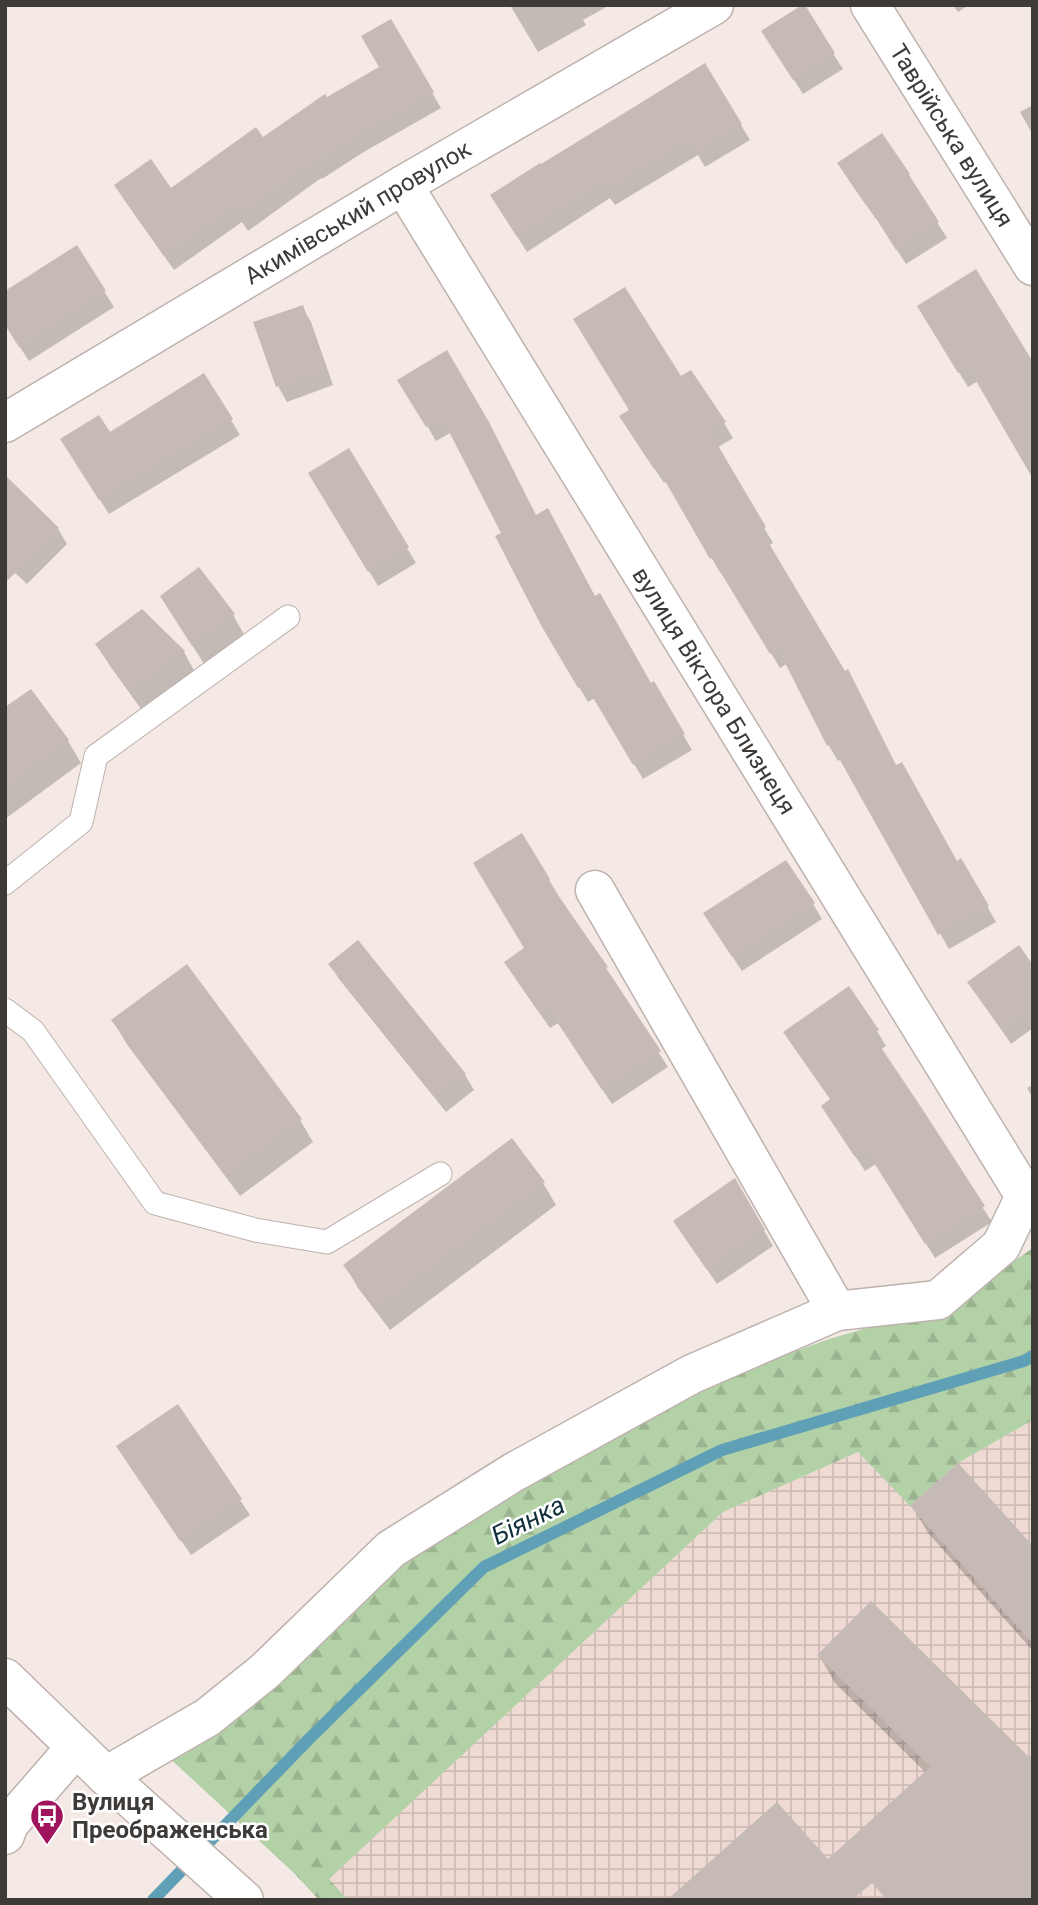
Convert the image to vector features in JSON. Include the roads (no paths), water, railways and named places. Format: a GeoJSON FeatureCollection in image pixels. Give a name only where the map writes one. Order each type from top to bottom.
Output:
{"type":"FeatureCollection","features":[{"type":"Feature","properties":{"kind":"street","name":"Акимівський провулок"},"geometry":{"type":"LineString","coordinates":[[5,422],[403,185],[714,5]]}},
{"type":"Feature","properties":{"kind":"street","name":"Таврійська вулиця"},"geometry":{"type":"LineString","coordinates":[[870,5],[1033,266]]}},
{"type":"Feature","properties":{"kind":"street","name":"вулиця Віктора Близнеця"},"geometry":{"type":"LineString","coordinates":[[403,185],[1025,1196],[1001,1247],[938,1300],[837,1311]]}},
{"type":"Feature","properties":{"kind":"street"},"geometry":{"type":"LineString","coordinates":[[106,1776],[208,1717],[265,1671],[391,1549],[514,1472],[692,1374],[837,1311],[595,890]]}},
{"type":"Feature","properties":{"kind":"street"},"geometry":{"type":"LineString","coordinates":[[5,1678],[106,1776],[244,1900]]}},
{"type":"Feature","properties":{"kind":"street"},"geometry":{"type":"LineString","coordinates":[[7,1828],[76,1747]]}},
{"type":"Feature","properties":{"kind":"lane"},"geometry":{"type":"LineString","coordinates":[[5,883],[81,822],[96,757],[288,617]]}},
{"type":"Feature","properties":{"kind":"lane"},"geometry":{"type":"LineString","coordinates":[[5,1010],[33,1031],[155,1203],[256,1230],[327,1242],[440,1174]]}},
{"type":"Feature","properties":{"kind":"waterway","name":"Біянка"},"geometry":{"type":"LineString","coordinates":[[153,1900],[308,1740],[484,1567],[722,1450],[1024,1361],[1033,1356]]}},
{"type":"Feature","properties":{"kind":"place","name":"Вулиця Преображенська"},"geometry":{"type":"Point","coordinates":[47,1846]}}]}
